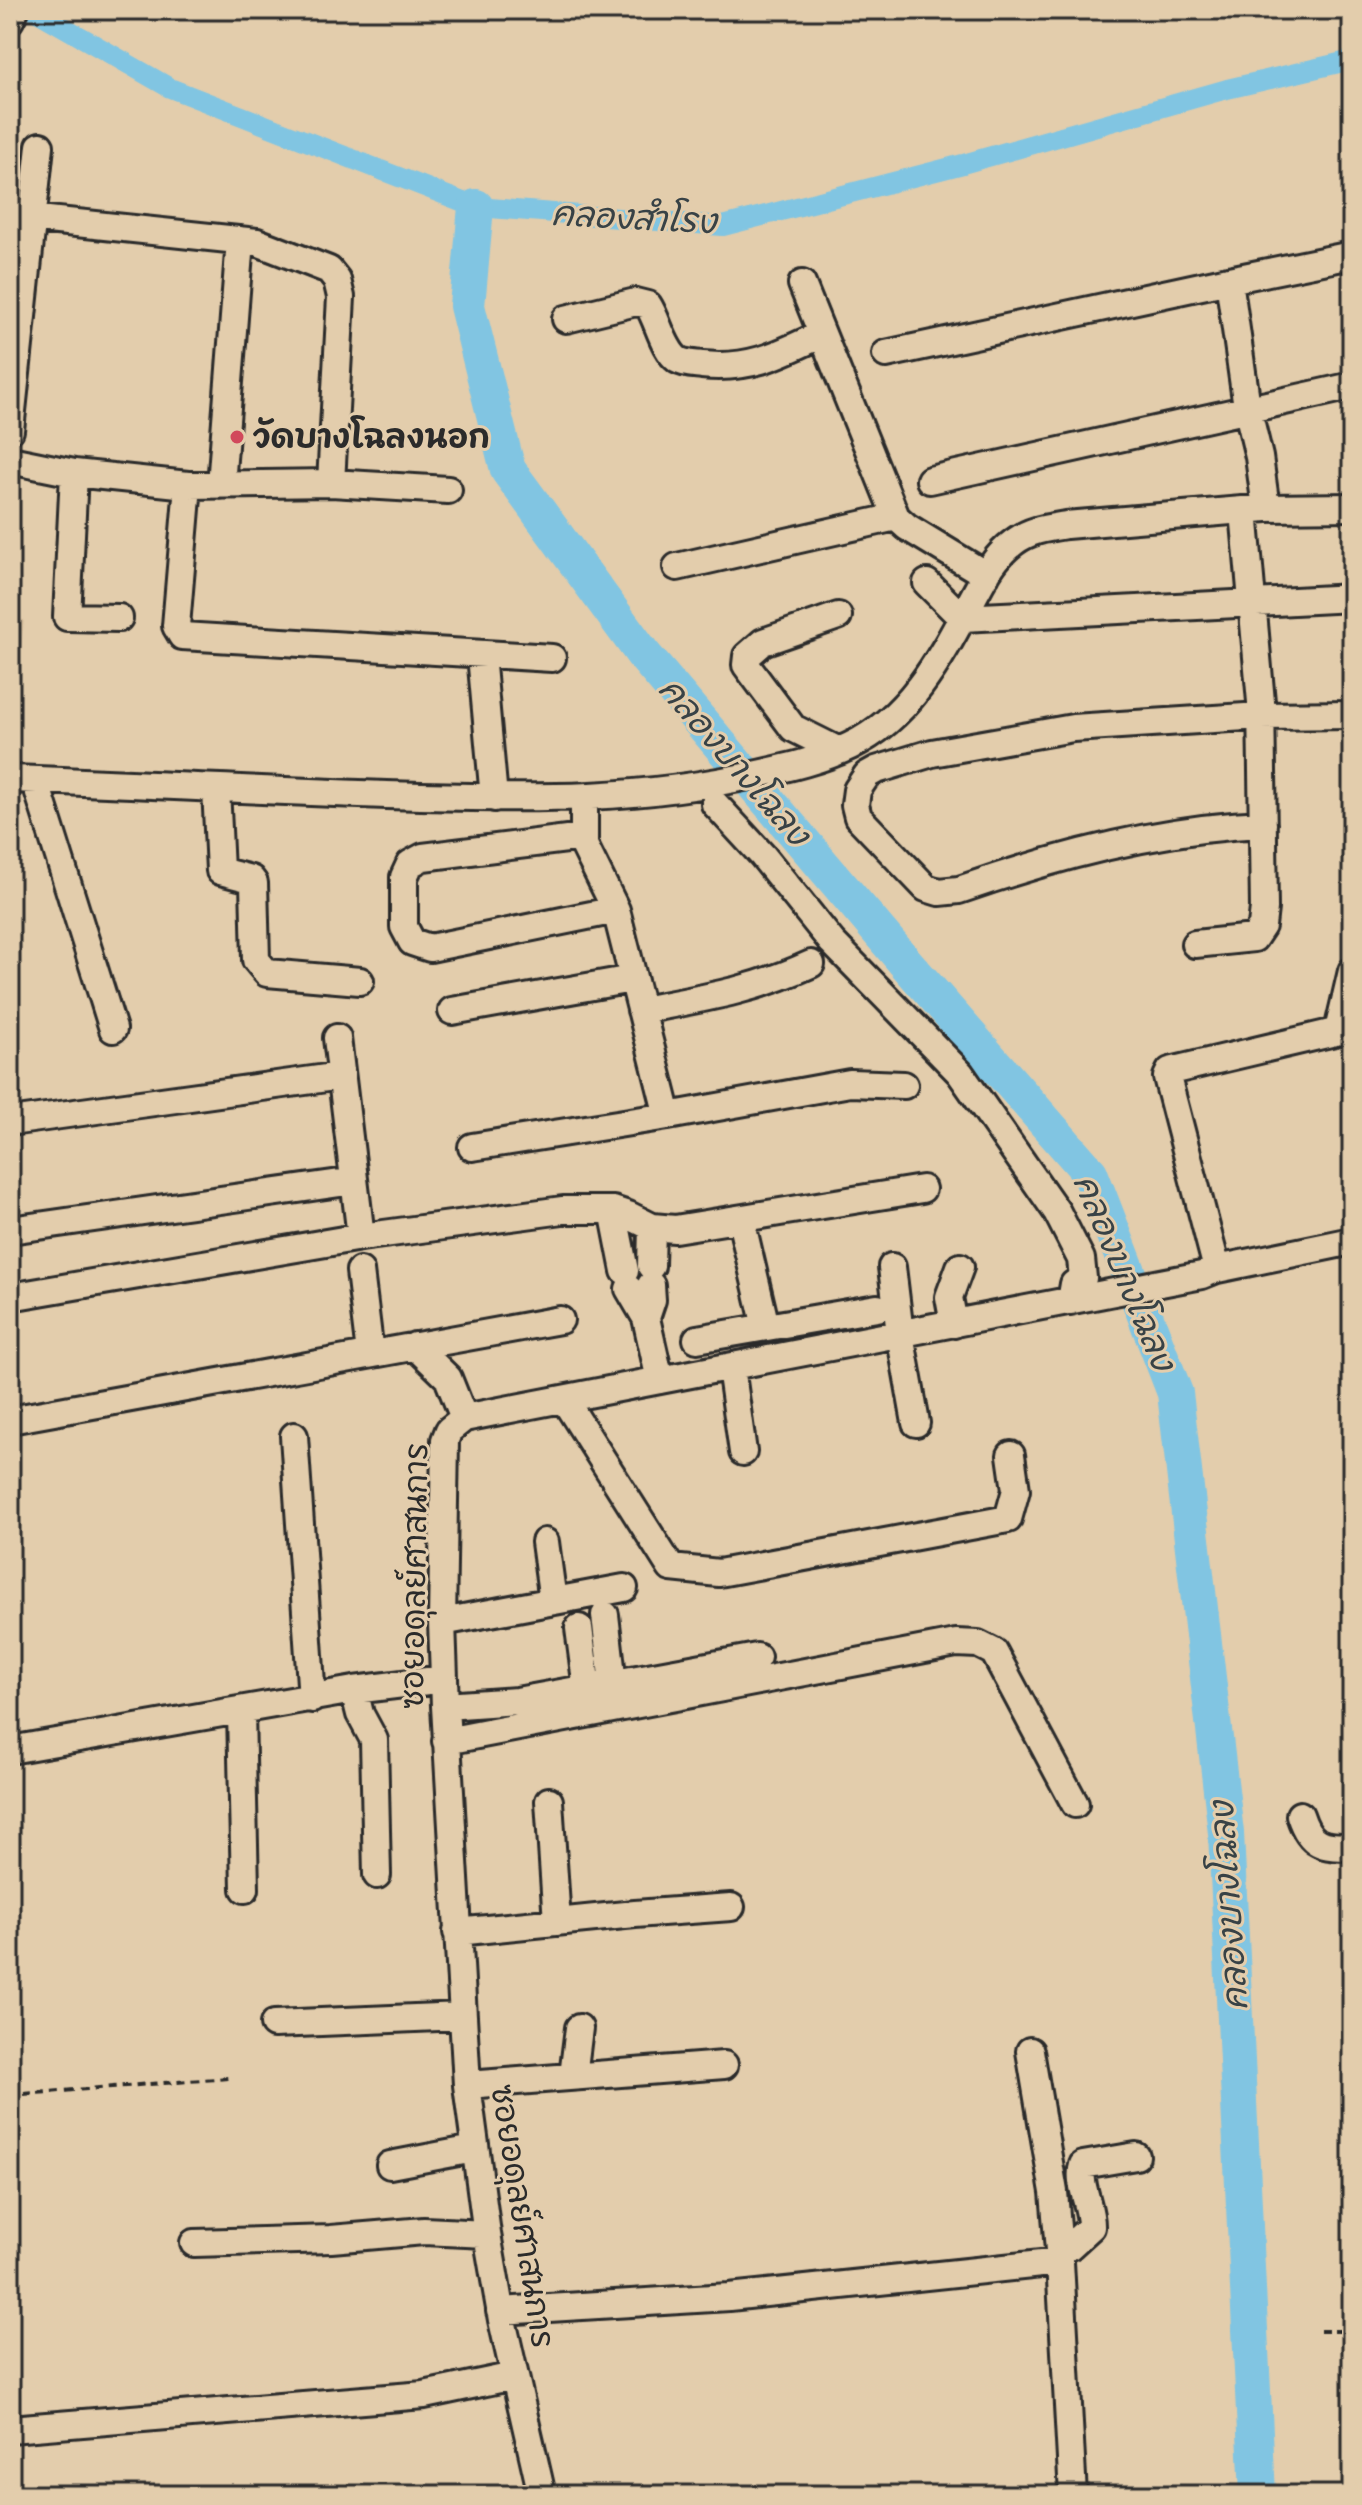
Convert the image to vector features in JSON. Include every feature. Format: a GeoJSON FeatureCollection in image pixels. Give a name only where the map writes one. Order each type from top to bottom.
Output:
{"type":"FeatureCollection","features":[{"type":"Feature","properties":{"kind":"street"},"geometry":{"type":"LineString","coordinates":[[10,20],[15,10]]}},
{"type":"Feature","properties":{"kind":"street"},"geometry":{"type":"LineString","coordinates":[[10,430],[21,218],[40,146]]}},
{"type":"Feature","properties":{"kind":"street"},"geometry":{"type":"LineString","coordinates":[[21,218],[257,242],[329,270],[337,280],[341,297],[331,483]]}},
{"type":"Feature","properties":{"kind":"street"},"geometry":{"type":"LineString","coordinates":[[221,485],[240,240]]}},
{"type":"Feature","properties":{"kind":"street"},"geometry":{"type":"LineString","coordinates":[[886,354],[1352,255]]}},
{"type":"Feature","properties":{"kind":"street"},"geometry":{"type":"LineString","coordinates":[[1195,944],[1254,938],[1262,926],[1261,716],[1252,604],[1259,457],[1247,407],[1229,280]]}},
{"type":"Feature","properties":{"kind":"street"},"geometry":{"type":"LineString","coordinates":[[802,284],[896,517],[907,527],[986,575]]}},
{"type":"Feature","properties":{"kind":"street"},"geometry":{"type":"LineString","coordinates":[[566,319],[636,302],[648,305],[677,359],[688,364],[728,367],[767,359],[822,334]]}},
{"type":"Feature","properties":{"kind":"street"},"geometry":{"type":"LineString","coordinates":[[930,480],[1352,386]]}},
{"type":"Feature","properties":{"kind":"street"},"geometry":{"type":"LineString","coordinates":[[10,460],[74,473],[188,485],[331,483],[448,490]]}},
{"type":"Feature","properties":{"kind":"street"},"geometry":{"type":"LineString","coordinates":[[74,473],[67,617],[119,618]]}},
{"type":"Feature","properties":{"kind":"street"},"geometry":{"type":"LineString","coordinates":[[188,485],[176,626],[182,636],[552,658]]}},
{"type":"Feature","properties":{"kind":"street"},"geometry":{"type":"LineString","coordinates":[[113,1029],[23,779],[494,798],[584,798],[655,792],[730,780],[811,762],[877,730],[921,686],[993,562],[1015,542],[1035,530],[1255,510],[1352,507]]}},
{"type":"Feature","properties":{"kind":"street"},"geometry":{"type":"LineString","coordinates":[[677,567],[896,517]]}},
{"type":"Feature","properties":{"kind":"street"},"geometry":{"type":"LineString","coordinates":[[927,583],[962,618],[1352,598]]}},
{"type":"Feature","properties":{"kind":"street"},"geometry":{"type":"LineString","coordinates":[[838,616],[763,642],[747,656],[746,665],[793,728],[839,751]]}},
{"type":"Feature","properties":{"kind":"street"},"geometry":{"type":"LineString","coordinates":[[481,655],[494,798]]}},
{"type":"Feature","properties":{"kind":"street"},"geometry":{"type":"LineString","coordinates":[[1263,824],[1193,829],[1134,838],[959,890],[939,892],[926,888],[867,829],[858,817],[855,805],[857,790],[867,775],[932,753],[1073,728],[1261,716],[1352,715]]}},
{"type":"Feature","properties":{"kind":"street"},"geometry":{"type":"LineString","coordinates":[[216,788],[220,871],[251,879],[254,883],[256,960],[261,969],[267,973],[360,981]]}},
{"type":"Feature","properties":{"kind":"street"},"geometry":{"type":"LineString","coordinates":[[584,798],[584,845],[616,910],[668,1116]]}},
{"type":"Feature","properties":{"kind":"street"},"geometry":{"type":"LineString","coordinates":[[715,804],[763,856],[832,942],[960,1073],[1057,1212],[1081,1259],[1083,1278],[1074,1284],[1074,1300]]}},
{"type":"Feature","properties":{"kind":"street"},"geometry":{"type":"LineString","coordinates":[[583,837],[423,857],[410,864],[404,877],[404,927],[412,942],[430,948],[616,910]]}},
{"type":"Feature","properties":{"kind":"street"},"geometry":{"type":"LineString","coordinates":[[641,1010],[749,989],[811,964]]}},
{"type":"Feature","properties":{"kind":"street"},"geometry":{"type":"LineString","coordinates":[[1209,1272],[1167,1077],[1170,1071],[1345,1030],[1352,971]]}},
{"type":"Feature","properties":{"kind":"street"},"geometry":{"type":"LineString","coordinates":[[452,1011],[632,979]]}},
{"type":"Feature","properties":{"kind":"street"},"geometry":{"type":"LineString","coordinates":[[337,1038],[361,1237]]}},
{"type":"Feature","properties":{"kind":"street"},"geometry":{"type":"LineString","coordinates":[[10,1122],[341,1076]]}},
{"type":"Feature","properties":{"kind":"street"},"geometry":{"type":"LineString","coordinates":[[472,1147],[850,1083],[904,1085]]}},
{"type":"Feature","properties":{"kind":"street"},"geometry":{"type":"LineString","coordinates":[[10,1230],[354,1181]]}},
{"type":"Feature","properties":{"kind":"street"},"geometry":{"type":"LineString","coordinates":[[10,1297],[361,1237],[563,1210],[613,1210],[652,1227],[675,1229],[922,1189]]}},
{"type":"Feature","properties":{"kind":"street"},"geometry":{"type":"LineString","coordinates":[[613,1210],[639,1278],[652,1300],[646,1318],[660,1380]]}},
{"type":"Feature","properties":{"kind":"street"},"geometry":{"type":"LineString","coordinates":[[741,1220],[766,1327]]}},
{"type":"Feature","properties":{"kind":"street"},"geometry":{"type":"LineString","coordinates":[[639,1278],[652,1227]]}},
{"type":"Feature","properties":{"kind":"street","name":"ซอยอดุลย์ศาสนการ"},"geometry":{"type":"LineString","coordinates":[[541,2495],[500,2311],[467,2085],[446,1741],[442,1622],[445,1440],[449,1430],[464,1418],[954,1324],[1352,1241]]}},
{"type":"Feature","properties":{"kind":"street"},"geometry":{"type":"LineString","coordinates":[[892,1267],[916,1423]]}},
{"type":"Feature","properties":{"kind":"street"},"geometry":{"type":"LineString","coordinates":[[954,1324],[949,1297],[960,1267]]}},
{"type":"Feature","properties":{"kind":"street"},"geometry":{"type":"LineString","coordinates":[[360,1271],[370,1354]]}},
{"type":"Feature","properties":{"kind":"street"},"geometry":{"type":"LineString","coordinates":[[697,1339],[877,1308]]}},
{"type":"Feature","properties":{"kind":"street"},"geometry":{"type":"LineString","coordinates":[[10,1420],[560,1320]]}},
{"type":"Feature","properties":{"kind":"street"},"geometry":{"type":"LineString","coordinates":[[415,1346],[448,1378],[464,1418]]}},
{"type":"Feature","properties":{"kind":"street"},"geometry":{"type":"LineString","coordinates":[[731,1367],[743,1452]]}},
{"type":"Feature","properties":{"kind":"street"},"geometry":{"type":"LineString","coordinates":[[564,1399],[671,1568],[719,1573],[1008,1519],[1016,1490],[1011,1455]]}},
{"type":"Feature","properties":{"kind":"street"},"geometry":{"type":"LineString","coordinates":[[294,1436],[312,1699]]}},
{"type":"Feature","properties":{"kind":"street"},"geometry":{"type":"LineString","coordinates":[[545,1542],[553,1601]]}},
{"type":"Feature","properties":{"kind":"street"},"geometry":{"type":"LineString","coordinates":[[442,1622],[624,1588]]}},
{"type":"Feature","properties":{"kind":"street"},"geometry":{"type":"LineString","coordinates":[[600,1686],[605,1615]]}},
{"type":"Feature","properties":{"kind":"street"},"geometry":{"type":"LineString","coordinates":[[579,1628],[600,1686]]}},
{"type":"Feature","properties":{"kind":"street"},"geometry":{"type":"LineString","coordinates":[[446,1741],[956,1643],[978,1644],[994,1652],[1075,1804]]}},
{"type":"Feature","properties":{"kind":"street"},"geometry":{"type":"LineString","coordinates":[[445,1706],[503,1703],[757,1657]]}},
{"type":"Feature","properties":{"kind":"street"},"geometry":{"type":"LineString","coordinates":[[10,1750],[354,1690],[444,1679]]}},
{"type":"Feature","properties":{"kind":"street"},"geometry":{"type":"LineString","coordinates":[[354,1690],[360,1714],[374,1740],[377,1875]]}},
{"type":"Feature","properties":{"kind":"street"},"geometry":{"type":"LineString","coordinates":[[241,1712],[245,1889]]}},
{"type":"Feature","properties":{"kind":"street"},"geometry":{"type":"LineString","coordinates":[[549,1801],[557,1922]]}},
{"type":"Feature","properties":{"kind":"street"},"geometry":{"type":"LineString","coordinates":[[1300,1815],[1306,1833],[1315,1841],[1322,1845],[1352,1847]]}},
{"type":"Feature","properties":{"kind":"street"},"geometry":{"type":"LineString","coordinates":[[457,1932],[731,1907]]}},
{"type":"Feature","properties":{"kind":"street"},"geometry":{"type":"LineString","coordinates":[[274,2024],[462,2016]]}},
{"type":"Feature","properties":{"kind":"street"},"geometry":{"type":"LineString","coordinates":[[573,2076],[579,2028]]}},
{"type":"Feature","properties":{"kind":"street"},"geometry":{"type":"LineString","coordinates":[[1030,2051],[1054,2192],[1073,2495]]}},
{"type":"Feature","properties":{"kind":"street"},"geometry":{"type":"LineString","coordinates":[[467,2085],[724,2065]]}},
{"type":"Feature","properties":{"kind":"street"},"geometry":{"type":"LineString","coordinates":[[390,2165],[474,2149]]}},
{"type":"Feature","properties":{"kind":"street"},"geometry":{"type":"LineString","coordinates":[[500,2311],[729,2297],[1060,2256],[1091,2227],[1081,2175],[1083,2165],[1136,2156]]}},
{"type":"Feature","properties":{"kind":"street"},"geometry":{"type":"LineString","coordinates":[[194,2243],[331,2239],[424,2231],[487,2234]]}},
{"type":"Feature","properties":{"kind":"street"},"geometry":{"type":"LineString","coordinates":[[10,2429],[424,2395],[514,2376]]}},
{"type":"Feature","properties":{"kind":"path"},"geometry":{"type":"LineString","coordinates":[[10,2095],[228,2078]]}},
{"type":"Feature","properties":{"kind":"path"},"geometry":{"type":"LineString","coordinates":[[1320,2331],[1352,2331]]}},
{"type":"Feature","properties":{"kind":"shaded area"},"geometry":{"type":"Polygon","coordinates":[[[10,618],[24,620],[10,749],[10,618]]]}},
{"type":"Feature","properties":{"kind":"waterway","name":"คลองสำโรง"},"geometry":{"type":"LineString","coordinates":[[34,10],[170,88],[476,207],[723,226],[963,164],[1227,89],[1352,60]]}},
{"type":"Feature","properties":{"kind":"waterway","name":"คลองบางโฉลง"},"geometry":{"type":"LineString","coordinates":[[476,207],[467,306],[508,470],[643,654],[905,962],[1090,1173],[1175,1393],[1226,1833],[1258,2495]]}},
{"type":"Feature","properties":{"kind":"place","name":"วัดบางโฉลงนอก"},"geometry":{"type":"Point","coordinates":[237,437]}}]}
